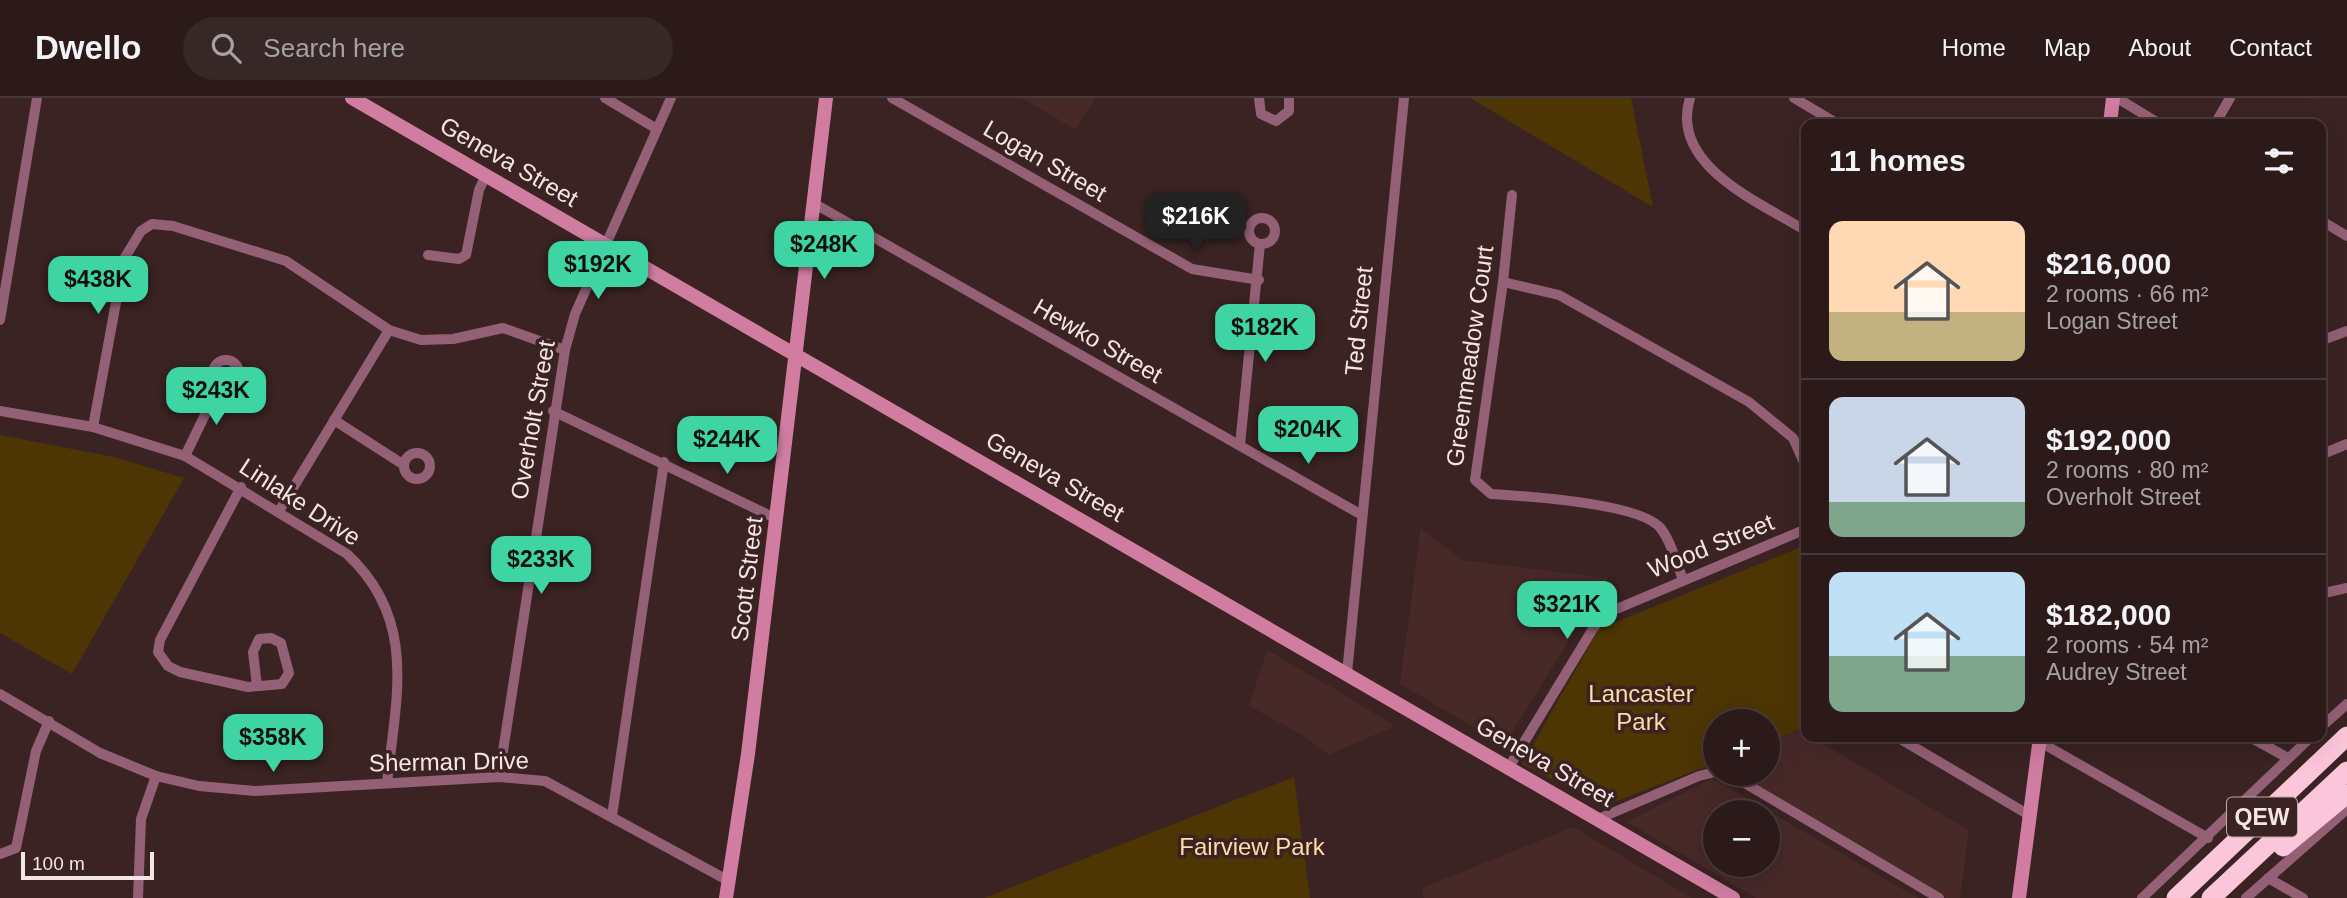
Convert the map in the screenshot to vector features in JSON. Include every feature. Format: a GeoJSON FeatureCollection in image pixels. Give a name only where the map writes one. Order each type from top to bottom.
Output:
{"type":"FeatureCollection","features":[{"type":"Feature","properties":{"kind":"highway","name":"QEW"},"geometry":{"type":"LineString","coordinates":[[2176,898],[2347,736]]}},
{"type":"Feature","properties":{"kind":"highway","name":"QEW"},"geometry":{"type":"LineString","coordinates":[[2211,898],[2347,771]]}},
{"type":"Feature","properties":{"kind":"highway"},"geometry":{"type":"LineString","coordinates":[[2237,874],[2288,844],[2347,794]]}},
{"type":"Feature","properties":{"kind":"main road","name":"Geneva Street"},"geometry":{"type":"LineString","coordinates":[[352,98],[1733,898]]}},
{"type":"Feature","properties":{"kind":"main road","name":"Scott Street"},"geometry":{"type":"LineString","coordinates":[[726,898],[748,754],[798,354],[826,98]]}},
{"type":"Feature","properties":{"kind":"main road"},"geometry":{"type":"LineString","coordinates":[[2111,119],[2115,98]]}},
{"type":"Feature","properties":{"kind":"main road"},"geometry":{"type":"LineString","coordinates":[[2018,898],[2040,742]]}},
{"type":"Feature","properties":{"kind":"street"},"geometry":{"type":"LineString","coordinates":[[0,320],[37,98]]}},
{"type":"Feature","properties":{"kind":"street"},"geometry":{"type":"LineString","coordinates":[[605,98],[657,129]]}},
{"type":"Feature","properties":{"kind":"street","name":"Overholt Street"},"geometry":{"type":"LineString","coordinates":[[499,776],[553,411],[565,350],[575,314],[671,98]]}},
{"type":"Feature","properties":{"kind":"street","name":"Logan Street"},"geometry":{"type":"LineString","coordinates":[[892,98],[1192,269],[1259,280]]}},
{"type":"Feature","properties":{"kind":"street"},"geometry":{"type":"LineString","coordinates":[[1259,98],[1261,114],[1276,121],[1289,111],[1289,98]]}},
{"type":"Feature","properties":{"kind":"street","name":"Ted Street"},"geometry":{"type":"LineString","coordinates":[[1347,673],[1360,514],[1404,98]]}},
{"type":"Feature","properties":{"kind":"street"},"geometry":{"type":"LineString","coordinates":[[1690,98],[1688,107],[1691,142],[1709,170],[1801,228]]}},
{"type":"Feature","properties":{"kind":"street"},"geometry":{"type":"LineString","coordinates":[[1794,98],[1830,119]]}},
{"type":"Feature","properties":{"kind":"street"},"geometry":{"type":"LineString","coordinates":[[2115,98],[2151,119]]}},
{"type":"Feature","properties":{"kind":"street"},"geometry":{"type":"LineString","coordinates":[[2218,119],[2230,98]]}},
{"type":"Feature","properties":{"kind":"street"},"geometry":{"type":"LineString","coordinates":[[428,255],[459,259],[466,256],[479,190],[486,175]]}},
{"type":"Feature","properties":{"kind":"street","name":"Greenmeadow Court"},"geometry":{"type":"LineString","coordinates":[[1512,195],[1476,484],[1491,494],[1608,507],[1646,518],[1661,528],[1683,580]]}},
{"type":"Feature","properties":{"kind":"street","name":"Hewko Street"},"geometry":{"type":"LineString","coordinates":[[816,204],[1360,514]]}},
{"type":"Feature","properties":{"kind":"street"},"geometry":{"type":"LineString","coordinates":[[93,427],[124,259],[141,231],[152,224],[173,226],[286,261],[390,330],[433,340],[503,328],[565,350]]}},
{"type":"Feature","properties":{"kind":"street"},"geometry":{"type":"LineString","coordinates":[[2326,224],[2347,236]]}},
{"type":"Feature","properties":{"kind":"street"},"geometry":{"type":"LineString","coordinates":[[1240,445],[1259,280],[1260,244]]}},
{"type":"Feature","properties":{"kind":"street"},"geometry":{"type":"LineString","coordinates":[[1503,282],[1559,295],[1749,402],[1793,438],[1801,456]]}},
{"type":"Feature","properties":{"kind":"street"},"geometry":{"type":"LineString","coordinates":[[279,511],[390,330]]}},
{"type":"Feature","properties":{"kind":"street"},"geometry":{"type":"LineString","coordinates":[[2326,339],[2347,331]]}},
{"type":"Feature","properties":{"kind":"street"},"geometry":{"type":"LineString","coordinates":[[185,456],[220,384]]}},
{"type":"Feature","properties":{"kind":"street","name":"Linlake Drive"},"geometry":{"type":"LineString","coordinates":[[0,411],[93,427],[185,456],[241,487],[347,554],[370,575],[382,597],[400,663],[387,783]]}},
{"type":"Feature","properties":{"kind":"street"},"geometry":{"type":"LineString","coordinates":[[553,411],[664,462],[777,519]]}},
{"type":"Feature","properties":{"kind":"street"},"geometry":{"type":"LineString","coordinates":[[334,420],[404,466]]}},
{"type":"Feature","properties":{"kind":"street"},"geometry":{"type":"LineString","coordinates":[[2326,453],[2347,444]]}},
{"type":"Feature","properties":{"kind":"street"},"geometry":{"type":"LineString","coordinates":[[612,816],[664,462]]}},
{"type":"Feature","properties":{"kind":"street"},"geometry":{"type":"LineString","coordinates":[[241,487],[160,640],[158,652],[168,666],[180,672],[257,686],[282,684],[289,673],[281,643],[271,638],[258,639],[253,652],[257,686]]}},
{"type":"Feature","properties":{"kind":"street","name":"Wood Street"},"geometry":{"type":"LineString","coordinates":[[1509,767],[1594,627],[1607,613],[1801,531]]}},
{"type":"Feature","properties":{"kind":"street"},"geometry":{"type":"LineString","coordinates":[[2326,593],[2347,588]]}},
{"type":"Feature","properties":{"kind":"street","name":"Sherman Drive"},"geometry":{"type":"LineString","coordinates":[[0,694],[100,752],[156,776],[199,786],[255,791],[499,776],[545,781],[729,881]]}},
{"type":"Feature","properties":{"kind":"street"},"geometry":{"type":"LineString","coordinates":[[2326,723],[2347,704]]}},
{"type":"Feature","properties":{"kind":"street"},"geometry":{"type":"LineString","coordinates":[[0,854],[16,848],[36,751],[50,721]]}},
{"type":"Feature","properties":{"kind":"street"},"geometry":{"type":"LineString","coordinates":[[1905,742],[2029,815]]}},
{"type":"Feature","properties":{"kind":"street"},"geometry":{"type":"LineString","coordinates":[[2045,742],[2208,838]]}},
{"type":"Feature","properties":{"kind":"street"},"geometry":{"type":"LineString","coordinates":[[2259,742],[2288,758]]}},
{"type":"Feature","properties":{"kind":"street"},"geometry":{"type":"LineString","coordinates":[[2142,898],[2208,838],[2306,742]]}},
{"type":"Feature","properties":{"kind":"street"},"geometry":{"type":"LineString","coordinates":[[1598,819],[1703,775]]}},
{"type":"Feature","properties":{"kind":"street"},"geometry":{"type":"LineString","coordinates":[[138,898],[141,819],[156,776]]}},
{"type":"Feature","properties":{"kind":"street"},"geometry":{"type":"LineString","coordinates":[[1750,786],[1939,898]]}},
{"type":"Feature","properties":{"kind":"street"},"geometry":{"type":"LineString","coordinates":[[2246,898],[2347,809]]}},
{"type":"Feature","properties":{"kind":"street"},"geometry":{"type":"LineString","coordinates":[[2268,878],[2303,898]]}},
{"type":"Feature","properties":{"kind":"shaded area"},"geometry":{"type":"Polygon","coordinates":[[[1022,98],[1095,98],[1076,130],[1022,98]]]}},
{"type":"Feature","properties":{"kind":"shaded area"},"geometry":{"type":"Polygon","coordinates":[[[1421,528],[1462,560],[1608,578],[1504,745],[1400,684],[1421,528]]]}},
{"type":"Feature","properties":{"kind":"shaded area"},"geometry":{"type":"Polygon","coordinates":[[[1267,650],[1395,726],[1329,755],[1304,736],[1249,706],[1267,650]]]}},
{"type":"Feature","properties":{"kind":"shaded area"},"geometry":{"type":"Polygon","coordinates":[[[1800,730],[1801,742],[1819,742],[1969,830],[1960,898],[1946,898],[1758,786],[1780,786],[1780,738],[1800,730]]]}},
{"type":"Feature","properties":{"kind":"shaded area"},"geometry":{"type":"Polygon","coordinates":[[[1703,783],[1703,786],[1726,786],[1750,800],[1703,800],[1703,867],[1627,822],[1703,783]]]}},
{"type":"Feature","properties":{"kind":"shaded area"},"geometry":{"type":"Polygon","coordinates":[[[1780,818],[1918,898],[1756,898],[1720,877],[1780,877],[1780,818]]]}},
{"type":"Feature","properties":{"kind":"shaded area"},"geometry":{"type":"Polygon","coordinates":[[[1573,827],[1692,898],[1424,898],[1422,888],[1573,827]]]}},
{"type":"Feature","properties":{"kind":"green space"},"geometry":{"type":"Polygon","coordinates":[[[1631,98],[1653,207],[1472,99],[1631,98]]]}},
{"type":"Feature","properties":{"kind":"green space"},"geometry":{"type":"Polygon","coordinates":[[[0,435],[114,457],[184,478],[72,674],[0,633],[0,435]]]}},
{"type":"Feature","properties":{"kind":"green space","name":"Lancaster Park"},"geometry":{"type":"Polygon","coordinates":[[[1801,547],[1801,729],[1780,737],[1780,709],[1703,709],[1703,768],[1604,806],[1522,764],[1599,629],[1801,547]]]}},
{"type":"Feature","properties":{"kind":"green space","name":"Fairview Park"},"geometry":{"type":"Polygon","coordinates":[[[1294,777],[1310,898],[984,898],[1294,777]]]}}]}
